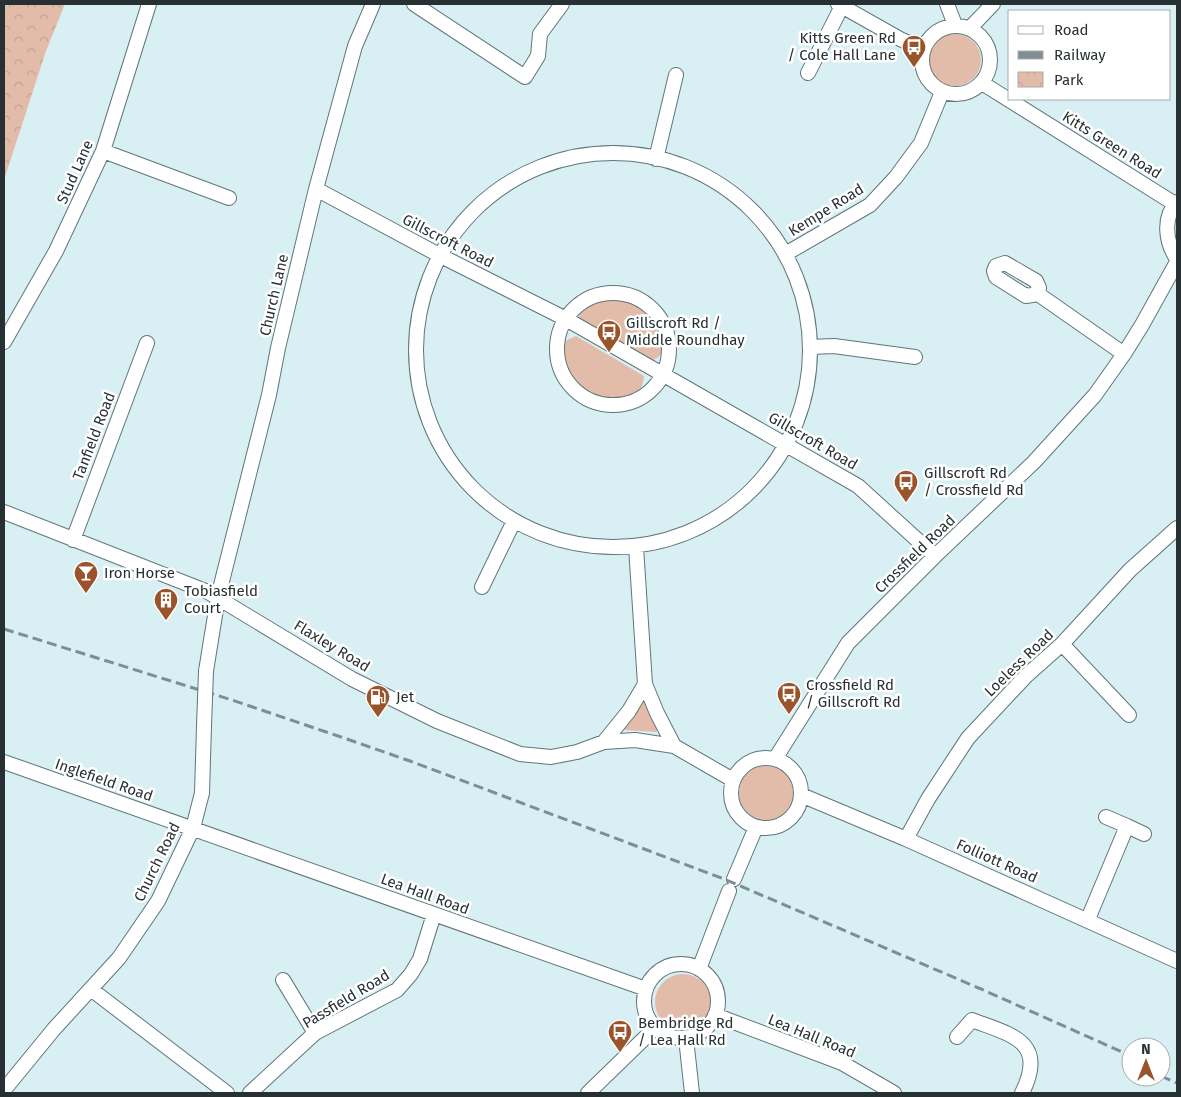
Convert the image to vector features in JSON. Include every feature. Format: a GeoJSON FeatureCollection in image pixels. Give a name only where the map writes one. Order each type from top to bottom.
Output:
{"type":"FeatureCollection","features":[{"type":"Feature","properties":{"kind":"street","name":"Stud Lane"},"geometry":{"type":"LineString","coordinates":[[4,342],[56,251],[103,151],[149,4]]}},
{"type":"Feature","properties":{"kind":"street","name":"Church Lane"},"geometry":{"type":"LineString","coordinates":[[218,597],[269,395],[278,348],[316,189],[348,69],[373,4]]}},
{"type":"Feature","properties":{"kind":"street"},"geometry":{"type":"LineString","coordinates":[[414,4],[525,77],[538,56],[540,34],[562,4]]}},
{"type":"Feature","properties":{"kind":"street"},"geometry":{"type":"LineString","coordinates":[[947,4],[955,25]]}},
{"type":"Feature","properties":{"kind":"street"},"geometry":{"type":"LineString","coordinates":[[970,28],[993,4]]}},
{"type":"Feature","properties":{"kind":"street"},"geometry":{"type":"LineString","coordinates":[[808,73],[840,5],[900,39],[922,49]]}},
{"type":"Feature","properties":{"kind":"street"},"geometry":{"type":"LineString","coordinates":[[955,25],[970,28],[981,36],[989,49],[990,63],[988,72],[982,82],[966,93],[954,94],[942,92],[933,86],[924,75],[921,63],[922,49],[935,32],[955,25]]}},
{"type":"Feature","properties":{"kind":"street"},"geometry":{"type":"LineString","coordinates":[[656,159],[676,75]]}},
{"type":"Feature","properties":{"kind":"street","name":"Kitts Green Road"},"geometry":{"type":"LineString","coordinates":[[982,82],[1008,98]]}},
{"type":"Feature","properties":{"kind":"street","name":"Kempe Road"},"geometry":{"type":"LineString","coordinates":[[787,252],[870,205],[896,178],[921,143],[942,92]]}},
{"type":"Feature","properties":{"kind":"street","name":"Kitts Green Road"},"geometry":{"type":"LineString","coordinates":[[1011,100],[1176,203]]}},
{"type":"Feature","properties":{"kind":"street"},"geometry":{"type":"LineString","coordinates":[[103,151],[229,198]]}},
{"type":"Feature","properties":{"kind":"street"},"geometry":{"type":"LineString","coordinates":[[625,152],[656,159],[693,170],[720,184],[749,204],[787,252],[808,312],[809,379],[802,415],[786,444],[759,481],[743,499],[722,515],[688,531],[636,547],[604,547],[552,539],[513,523],[468,486],[451,466],[428,422],[421,398],[416,344],[418,318],[424,292],[439,255],[456,229],[481,200],[509,182],[539,166],[592,153],[625,152]]}},
{"type":"Feature","properties":{"kind":"street","name":"Gillscroft Road"},"geometry":{"type":"LineString","coordinates":[[316,189],[566,320],[858,486],[935,556]]}},
{"type":"Feature","properties":{"kind":"street"},"geometry":{"type":"LineString","coordinates":[[1176,203],[1171,211],[1167,230],[1169,246],[1177,260]]}},
{"type":"Feature","properties":{"kind":"street","name":"Crossfield Road"},"geometry":{"type":"LineString","coordinates":[[774,759],[848,643],[935,556],[1034,462],[1095,394],[1124,354],[1154,306],[1177,260]]}},
{"type":"Feature","properties":{"kind":"street"},"geometry":{"type":"LineString","coordinates":[[609,292],[624,294],[644,302],[655,311],[665,324],[669,337],[668,355],[661,374],[649,393],[635,403],[606,406],[587,401],[578,396],[564,380],[558,359],[557,346],[566,320],[577,306],[592,297],[609,292]]}},
{"type":"Feature","properties":{"kind":"street"},"geometry":{"type":"LineString","coordinates":[[1038,294],[1124,354]]}},
{"type":"Feature","properties":{"kind":"street","name":"Tanfield Road"},"geometry":{"type":"LineString","coordinates":[[73,540],[147,342]]}},
{"type":"Feature","properties":{"kind":"street"},"geometry":{"type":"LineString","coordinates":[[810,347],[834,346],[915,357]]}},
{"type":"Feature","properties":{"kind":"street","name":"Flaxley Road"},"geometry":{"type":"LineString","coordinates":[[4,512],[208,592],[352,679],[437,721],[489,743],[520,754],[551,757],[577,752],[604,742],[635,740],[674,746],[733,780]]}},
{"type":"Feature","properties":{"kind":"street"},"geometry":{"type":"LineString","coordinates":[[482,587],[513,523]]}},
{"type":"Feature","properties":{"kind":"street","name":"Loeless Road"},"geometry":{"type":"LineString","coordinates":[[906,839],[928,799],[968,738],[1026,676],[1062,644],[1130,570],[1177,528]]}},
{"type":"Feature","properties":{"kind":"street"},"geometry":{"type":"LineString","coordinates":[[636,547],[646,684],[657,713],[674,746]]}},
{"type":"Feature","properties":{"kind":"street","name":"Church Road"},"geometry":{"type":"LineString","coordinates":[[4,1090],[54,1029],[92,990],[119,958],[144,924],[171,877],[193,828],[202,793],[206,671],[218,597]]}},
{"type":"Feature","properties":{"kind":"street"},"geometry":{"type":"LineString","coordinates":[[1062,644],[1129,715]]}},
{"type":"Feature","properties":{"kind":"street"},"geometry":{"type":"LineString","coordinates":[[604,742],[629,711],[646,684]]}},
{"type":"Feature","properties":{"kind":"street"},"geometry":{"type":"LineString","coordinates":[[762,758],[774,759],[786,765],[795,774],[800,785],[801,795],[797,809],[790,818],[780,825],[768,828],[756,827],[743,820],[734,808],[731,794],[733,780],[740,769],[750,762],[762,758]]}},
{"type":"Feature","properties":{"kind":"street","name":"Inglefield Road"},"geometry":{"type":"LineString","coordinates":[[4,762],[193,828]]}},
{"type":"Feature","properties":{"kind":"street","name":"Folliott Road"},"geometry":{"type":"LineString","coordinates":[[801,795],[906,839],[1177,960]]}},
{"type":"Feature","properties":{"kind":"street"},"geometry":{"type":"LineString","coordinates":[[1106,817],[1144,834]]}},
{"type":"Feature","properties":{"kind":"street"},"geometry":{"type":"LineString","coordinates":[[1088,919],[1127,826]]}},
{"type":"Feature","properties":{"kind":"street"},"geometry":{"type":"LineString","coordinates":[[699,969],[756,827]]}},
{"type":"Feature","properties":{"kind":"street","name":"Lea Hall Road"},"geometry":{"type":"LineString","coordinates":[[193,828],[646,989]]}},
{"type":"Feature","properties":{"kind":"street","name":"Passfield Road"},"geometry":{"type":"LineString","coordinates":[[250,1093],[315,1033],[398,990],[420,959],[434,914]]}},
{"type":"Feature","properties":{"kind":"street"},"geometry":{"type":"LineString","coordinates":[[674,965],[687,965],[699,969],[709,978],[716,989],[718,1002],[715,1015],[708,1026],[698,1034],[686,1038],[675,1038],[664,1034],[655,1028],[647,1017],[644,1003],[646,989],[652,978],[662,969],[674,965]]}},
{"type":"Feature","properties":{"kind":"street"},"geometry":{"type":"LineString","coordinates":[[283,980],[315,1033]]}},
{"type":"Feature","properties":{"kind":"street"},"geometry":{"type":"LineString","coordinates":[[92,990],[227,1093]]}},
{"type":"Feature","properties":{"kind":"street","name":"Lea Hall Road"},"geometry":{"type":"LineString","coordinates":[[715,1015],[842,1063],[894,1093]]}},
{"type":"Feature","properties":{"kind":"street"},"geometry":{"type":"LineString","coordinates":[[957,1037],[972,1020],[1015,1036],[1024,1043],[1030,1057],[1030,1070],[1022,1093]]}},
{"type":"Feature","properties":{"kind":"street"},"geometry":{"type":"LineString","coordinates":[[588,1093],[655,1028]]}},
{"type":"Feature","properties":{"kind":"street"},"geometry":{"type":"LineString","coordinates":[[686,1038],[692,1093]]}},
{"type":"Feature","properties":{"kind":"green space"},"geometry":{"type":"Polygon","coordinates":[[[4,4],[65,4],[46,51],[4,180],[4,4]]]}},
{"type":"Feature","properties":{"kind":"green space"},"geometry":{"type":"Polygon","coordinates":[[[955,34],[965,36],[973,42],[979,50],[981,60],[979,70],[973,78],[965,84],[955,86],[945,84],[937,78],[931,70],[929,60],[931,50],[937,42],[945,36],[955,34]]]}},
{"type":"Feature","properties":{"kind":"green space"},"geometry":{"type":"Polygon","coordinates":[[[622,298],[641,303],[648,308],[660,324],[665,342],[664,350],[659,357],[650,361],[581,324],[579,316],[587,306],[603,299],[622,298]]]}},
{"type":"Feature","properties":{"kind":"green space"},"geometry":{"type":"Polygon","coordinates":[[[576,336],[644,376],[640,390],[623,398],[600,399],[581,390],[573,381],[568,370],[562,348],[565,341],[576,336]]]}},
{"type":"Feature","properties":{"kind":"green space"},"geometry":{"type":"Polygon","coordinates":[[[644,701],[651,710],[658,729],[656,732],[624,730],[637,705],[644,701]]]}},
{"type":"Feature","properties":{"kind":"green space"},"geometry":{"type":"Polygon","coordinates":[[[761,766],[771,766],[781,770],[789,778],[793,793],[789,808],[781,816],[771,820],[761,820],[751,816],[743,808],[739,798],[739,788],[743,778],[751,770],[761,766]]]}},
{"type":"Feature","properties":{"kind":"green space"},"geometry":{"type":"Polygon","coordinates":[[[683,974],[694,976],[703,982],[709,991],[711,1002],[709,1013],[703,1022],[694,1028],[683,1030],[672,1028],[663,1022],[657,1013],[655,1002],[657,991],[663,982],[672,976],[683,974]]]}},
{"type":"Feature","properties":{"kind":"railway"},"geometry":{"type":"LineString","coordinates":[[4,629],[232,700],[341,737],[724,879],[981,989],[1121,1052]]}},
{"type":"Feature","properties":{"kind":"railway"},"geometry":{"type":"LineString","coordinates":[[1171,1080],[1177,1083]]}},
{"type":"Feature","properties":{"kind":"place","name":"Kitts Green Rd / Cole Hall Lane"},"geometry":{"type":"Point","coordinates":[914,68]}},
{"type":"Feature","properties":{"kind":"place","name":"Gillscroft Rd / Middle Roundhay"},"geometry":{"type":"Point","coordinates":[609,353]}},
{"type":"Feature","properties":{"kind":"place","name":"Gillscroft Rd / Crossfield Rd"},"geometry":{"type":"Point","coordinates":[906,503]}},
{"type":"Feature","properties":{"kind":"place","name":"Iron Horse"},"geometry":{"type":"Point","coordinates":[86,594]}},
{"type":"Feature","properties":{"kind":"place","name":"Tobiasfield Court"},"geometry":{"type":"Point","coordinates":[166,621]}},
{"type":"Feature","properties":{"kind":"place","name":"Crossfield Rd / Gillscroft Rd"},"geometry":{"type":"Point","coordinates":[789,715]}},
{"type":"Feature","properties":{"kind":"place","name":"Jet"},"geometry":{"type":"Point","coordinates":[378,718]}},
{"type":"Feature","properties":{"kind":"place","name":"Bembridge Rd / Lea Hall Rd"},"geometry":{"type":"Point","coordinates":[620,1053]}}]}
